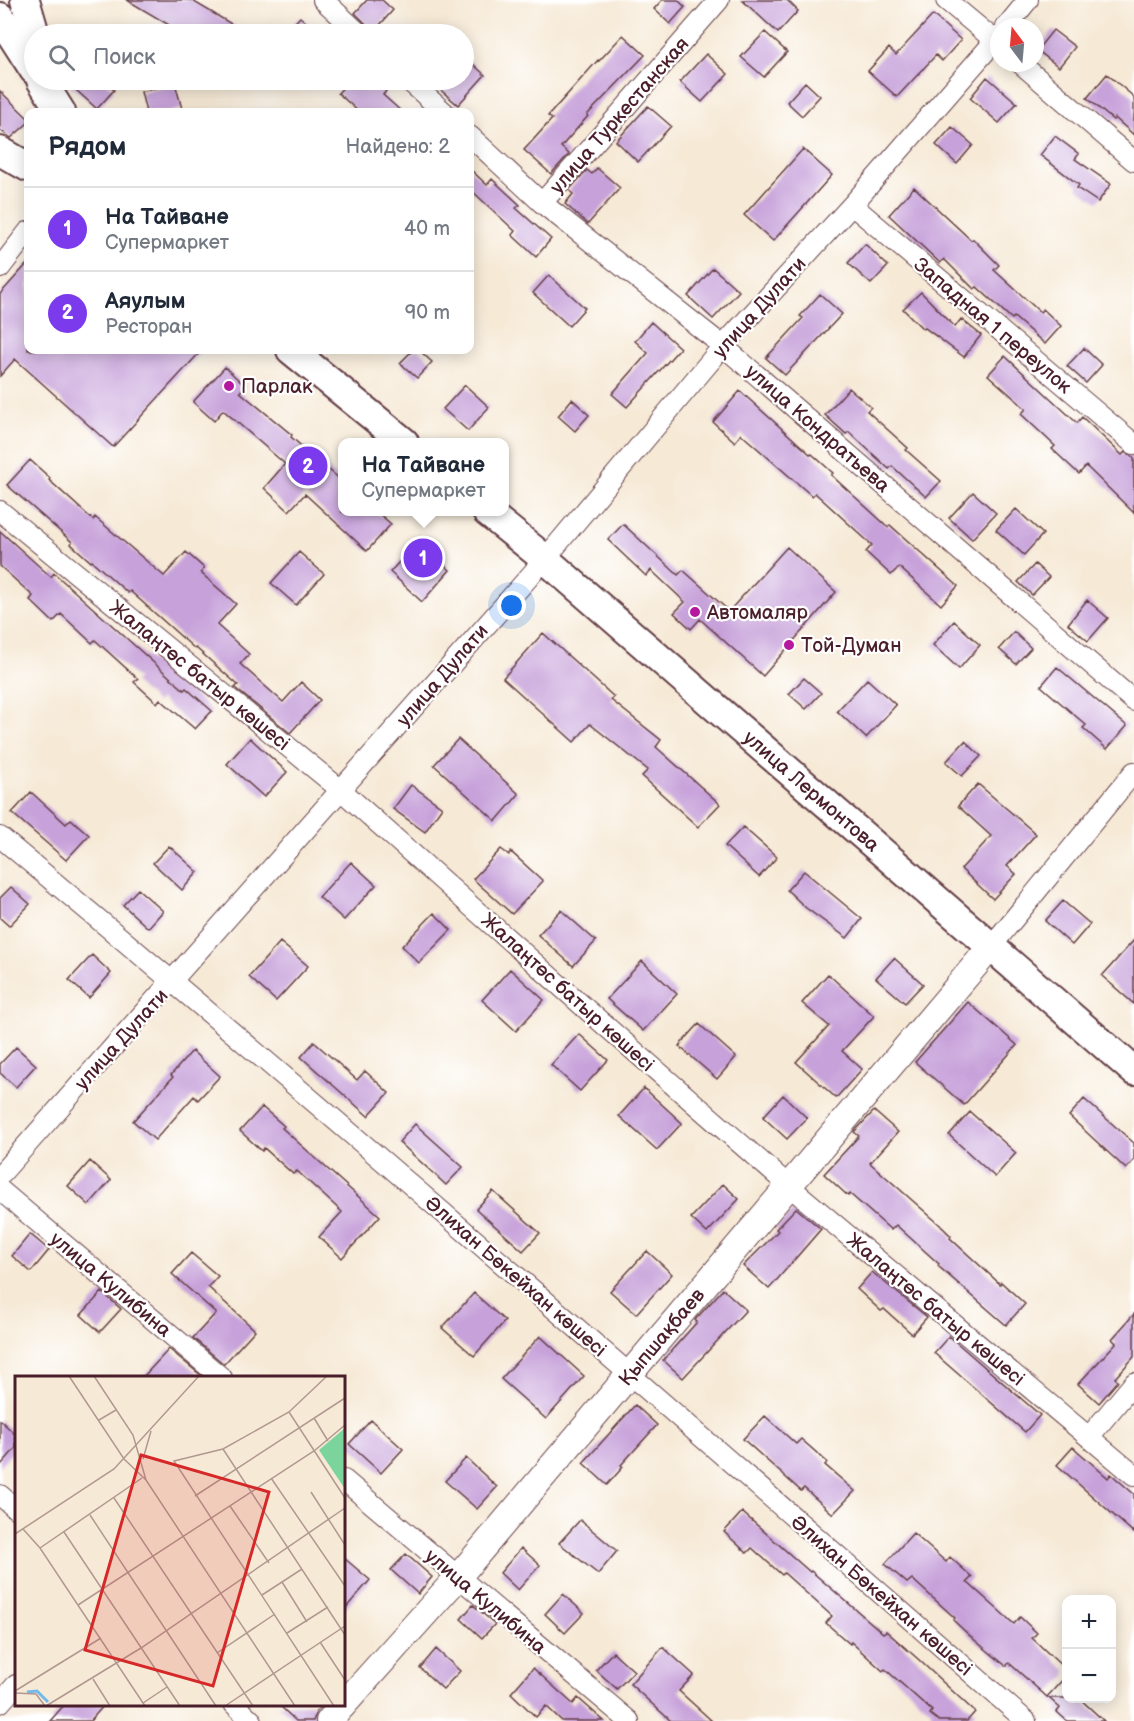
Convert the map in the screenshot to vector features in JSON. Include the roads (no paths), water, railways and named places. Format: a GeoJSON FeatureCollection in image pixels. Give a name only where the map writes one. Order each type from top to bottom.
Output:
{"type":"FeatureCollection","features":[{"type":"Feature","properties":{"kind":"main road"},"geometry":{"type":"LineString","coordinates":[[25,0],[32,24]]}},
{"type":"Feature","properties":{"kind":"main road"},"geometry":{"type":"LineString","coordinates":[[0,17],[24,54]]}},
{"type":"Feature","properties":{"kind":"main road"},"geometry":{"type":"LineString","coordinates":[[47,90],[59,108]]}},
{"type":"Feature","properties":{"kind":"main road"},"geometry":{"type":"LineString","coordinates":[[53,90],[59,108]]}},
{"type":"Feature","properties":{"kind":"main road"},"geometry":{"type":"LineString","coordinates":[[0,151],[24,165]]}},
{"type":"Feature","properties":{"kind":"main road"},"geometry":{"type":"LineString","coordinates":[[296,354],[399,438]]}},
{"type":"Feature","properties":{"kind":"main road","name":"улица Лермонтова"},"geometry":{"type":"LineString","coordinates":[[492,516],[545,559],[1134,1071]]}},
{"type":"Feature","properties":{"kind":"street"},"geometry":{"type":"LineString","coordinates":[[323,0],[349,24]]}},
{"type":"Feature","properties":{"kind":"street","name":"улица Туркестанская"},"geometry":{"type":"LineString","coordinates":[[542,203],[719,0]]}},
{"type":"Feature","properties":{"kind":"street"},"geometry":{"type":"LineString","coordinates":[[946,0],[990,30]]}},
{"type":"Feature","properties":{"kind":"street","name":"улица Дулати"},"geometry":{"type":"LineString","coordinates":[[1014,18],[1028,0]]}},
{"type":"Feature","properties":{"kind":"street","name":"улица Дулати"},"geometry":{"type":"LineString","coordinates":[[0,1175],[545,559],[723,346],[852,205],[990,48]]}},
{"type":"Feature","properties":{"kind":"street"},"geometry":{"type":"LineString","coordinates":[[1030,72],[1134,161]]}},
{"type":"Feature","properties":{"kind":"street"},"geometry":{"type":"LineString","coordinates":[[419,90],[440,108]]}},
{"type":"Feature","properties":{"kind":"street","name":"улица Кондратьева"},"geometry":{"type":"LineString","coordinates":[[474,140],[542,203],[723,346],[1134,701]]}},
{"type":"Feature","properties":{"kind":"street","name":"Западная 1 переулок"},"geometry":{"type":"LineString","coordinates":[[852,205],[1134,444]]}},
{"type":"Feature","properties":{"kind":"street"},"geometry":{"type":"LineString","coordinates":[[0,268],[24,237]]}},
{"type":"Feature","properties":{"kind":"street","name":"Жалаңтөс батыр көшесі"},"geometry":{"type":"LineString","coordinates":[[0,511],[341,790],[789,1186],[1134,1475]]}},
{"type":"Feature","properties":{"kind":"street"},"geometry":{"type":"LineString","coordinates":[[990,948],[1134,772]]}},
{"type":"Feature","properties":{"kind":"street","name":"Әлихан Бөкейхан көшесі"},"geometry":{"type":"LineString","coordinates":[[0,837],[172,981],[630,1374],[1026,1721]]}},
{"type":"Feature","properties":{"kind":"street","name":"Қыпшақбаев"},"geometry":{"type":"LineString","coordinates":[[345,1703],[458,1577],[990,948]]}},
{"type":"Feature","properties":{"kind":"street","name":"улица Кулибина"},"geometry":{"type":"LineString","coordinates":[[0,1190],[221,1376]]}},
{"type":"Feature","properties":{"kind":"street"},"geometry":{"type":"LineString","coordinates":[[1089,1437],[1134,1383]]}},
{"type":"Feature","properties":{"kind":"street","name":"улица Кулибина"},"geometry":{"type":"LineString","coordinates":[[345,1481],[629,1721]]}},
{"type":"Feature","properties":{"kind":"street"},"geometry":{"type":"LineString","coordinates":[[0,1495],[15,1508]]}},
{"type":"Feature","properties":{"kind":"street"},"geometry":{"type":"LineString","coordinates":[[0,1703],[15,1686]]}},
{"type":"Feature","properties":{"kind":"street"},"geometry":{"type":"LineString","coordinates":[[236,1706],[252,1721]]}},
{"type":"Feature","properties":{"kind":"street","name":"Қыпшақбаев"},"geometry":{"type":"LineString","coordinates":[[329,1721],[342,1706]]}},
{"type":"Feature","properties":{"kind":"place","name":"Парлак"},"geometry":{"type":"Point","coordinates":[229,386]}},
{"type":"Feature","properties":{"kind":"place","name":"Аяулым"},"geometry":{"type":"Point","coordinates":[308,466]}},
{"type":"Feature","properties":{"kind":"place","name":"На Тайване"},"geometry":{"type":"Point","coordinates":[423,558]}},
{"type":"Feature","properties":{"kind":"place","name":"Автомаляр"},"geometry":{"type":"Point","coordinates":[695,612]}},
{"type":"Feature","properties":{"kind":"place","name":"Той-Думан"},"geometry":{"type":"Point","coordinates":[789,645]}}]}
